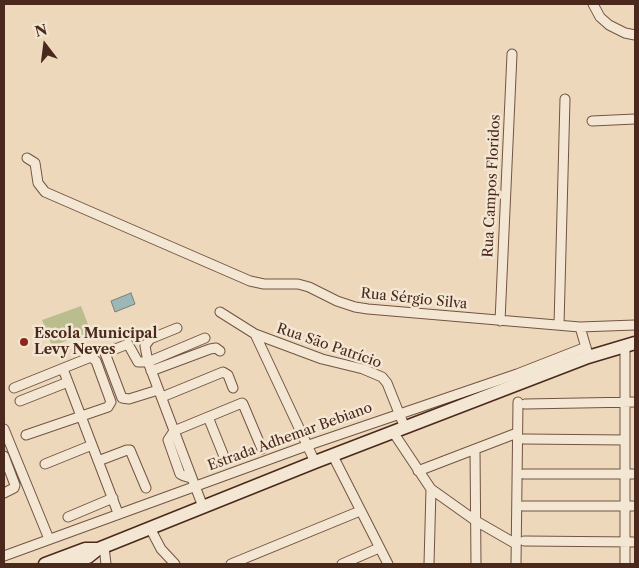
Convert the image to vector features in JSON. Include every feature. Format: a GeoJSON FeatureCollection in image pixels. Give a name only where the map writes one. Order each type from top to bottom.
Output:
{"type":"FeatureCollection","features":[{"type":"Feature","properties":{"kind":"main road","name":"Estrada Adhemar Bebiano"},"geometry":{"type":"LineString","coordinates":[[70,564],[88,557],[101,548],[399,430],[587,352],[630,344]]}},
{"type":"Feature","properties":{"kind":"main road","name":"Estrada Adhemar Bebiano"},"geometry":{"type":"LineString","coordinates":[[44,564],[85,549],[101,548]]}},
{"type":"Feature","properties":{"kind":"street"},"geometry":{"type":"LineString","coordinates":[[593,4],[600,17],[609,25],[625,33],[635,35]]}},
{"type":"Feature","properties":{"kind":"street","name":"Rua Campos Floridos"},"geometry":{"type":"LineString","coordinates":[[500,320],[512,54]]}},
{"type":"Feature","properties":{"kind":"street"},"geometry":{"type":"LineString","coordinates":[[560,325],[566,99]]}},
{"type":"Feature","properties":{"kind":"street"},"geometry":{"type":"LineString","coordinates":[[592,121],[635,119]]}},
{"type":"Feature","properties":{"kind":"street","name":"Rua Sérgio Silva"},"geometry":{"type":"LineString","coordinates":[[27,158],[35,163],[40,187],[45,192],[250,281],[264,284],[298,284],[355,307],[368,309],[580,327],[635,325]]}},
{"type":"Feature","properties":{"kind":"street","name":"Rua São Patrício"},"geometry":{"type":"LineString","coordinates":[[220,312],[255,334],[322,359],[373,372],[382,377],[387,383],[399,414],[399,430],[418,471],[431,489],[476,521],[520,543]]}},
{"type":"Feature","properties":{"kind":"street"},"geometry":{"type":"LineString","coordinates":[[580,327],[587,352]]}},
{"type":"Feature","properties":{"kind":"street"},"geometry":{"type":"LineString","coordinates":[[177,328],[148,341],[145,346],[149,366],[203,507]]}},
{"type":"Feature","properties":{"kind":"street"},"geometry":{"type":"LineString","coordinates":[[255,334],[315,462]]}},
{"type":"Feature","properties":{"kind":"street"},"geometry":{"type":"LineString","coordinates":[[149,366],[205,338]]}},
{"type":"Feature","properties":{"kind":"street"},"geometry":{"type":"LineString","coordinates":[[220,351],[216,348],[210,349],[149,366],[138,362],[128,344],[105,353],[122,398],[128,399],[160,393],[223,372],[228,375],[233,388]]}},
{"type":"Feature","properties":{"kind":"street"},"geometry":{"type":"LineString","coordinates":[[625,564],[625,402],[630,344]]}},
{"type":"Feature","properties":{"kind":"street","name":"Estrada Adhemar Bebiano"},"geometry":{"type":"LineString","coordinates":[[4,556],[118,513],[193,482],[587,352]]}},
{"type":"Feature","properties":{"kind":"street"},"geometry":{"type":"LineString","coordinates":[[14,388],[92,357],[96,361],[111,404],[108,407],[26,435]]}},
{"type":"Feature","properties":{"kind":"street"},"geometry":{"type":"LineString","coordinates":[[63,369],[118,513]]}},
{"type":"Feature","properties":{"kind":"street"},"geometry":{"type":"LineString","coordinates":[[20,401],[68,382]]}},
{"type":"Feature","properties":{"kind":"street"},"geometry":{"type":"LineString","coordinates":[[516,564],[520,543],[521,403],[635,402]]}},
{"type":"Feature","properties":{"kind":"street"},"geometry":{"type":"LineString","coordinates":[[174,431],[244,404],[262,449]]}},
{"type":"Feature","properties":{"kind":"street"},"geometry":{"type":"LineString","coordinates":[[208,417],[223,454]]}},
{"type":"Feature","properties":{"kind":"street"},"geometry":{"type":"LineString","coordinates":[[4,429],[49,539]]}},
{"type":"Feature","properties":{"kind":"street"},"geometry":{"type":"LineString","coordinates":[[418,471],[475,450],[521,436],[625,437],[635,434]]}},
{"type":"Feature","properties":{"kind":"street"},"geometry":{"type":"LineString","coordinates":[[46,464],[92,445]]}},
{"type":"Feature","properties":{"kind":"street"},"geometry":{"type":"LineString","coordinates":[[98,461],[130,450],[146,488]]}},
{"type":"Feature","properties":{"kind":"street"},"geometry":{"type":"LineString","coordinates":[[475,450],[476,564]]}},
{"type":"Feature","properties":{"kind":"street"},"geometry":{"type":"LineString","coordinates":[[4,456],[15,483],[14,488],[4,493]]}},
{"type":"Feature","properties":{"kind":"street"},"geometry":{"type":"LineString","coordinates":[[333,456],[388,564]]}},
{"type":"Feature","properties":{"kind":"street"},"geometry":{"type":"LineString","coordinates":[[524,474],[635,474]]}},
{"type":"Feature","properties":{"kind":"street"},"geometry":{"type":"LineString","coordinates":[[429,564],[431,489]]}},
{"type":"Feature","properties":{"kind":"street"},"geometry":{"type":"LineString","coordinates":[[68,517],[113,498]]}},
{"type":"Feature","properties":{"kind":"street"},"geometry":{"type":"LineString","coordinates":[[523,506],[635,506]]}},
{"type":"Feature","properties":{"kind":"street"},"geometry":{"type":"LineString","coordinates":[[231,564],[360,511]]}},
{"type":"Feature","properties":{"kind":"street"},"geometry":{"type":"LineString","coordinates":[[150,528],[161,549],[175,564]]}},
{"type":"Feature","properties":{"kind":"street"},"geometry":{"type":"LineString","coordinates":[[520,543],[635,542]]}},
{"type":"Feature","properties":{"kind":"street"},"geometry":{"type":"LineString","coordinates":[[101,548],[106,564]]}},
{"type":"Feature","properties":{"kind":"street"},"geometry":{"type":"LineString","coordinates":[[342,564],[379,548]]}},
{"type":"Feature","properties":{"kind":"green space"},"geometry":{"type":"Polygon","coordinates":[[[81,306],[91,332],[52,346],[42,320],[81,306]]]}},
{"type":"Feature","properties":{"kind":"water"},"geometry":{"type":"Polygon","coordinates":[[[131,293],[135,304],[115,312],[111,301],[131,293]]]}},
{"type":"Feature","properties":{"kind":"place","name":"Escola Municipal Levy Neves"},"geometry":{"type":"Point","coordinates":[24,342]}}]}
